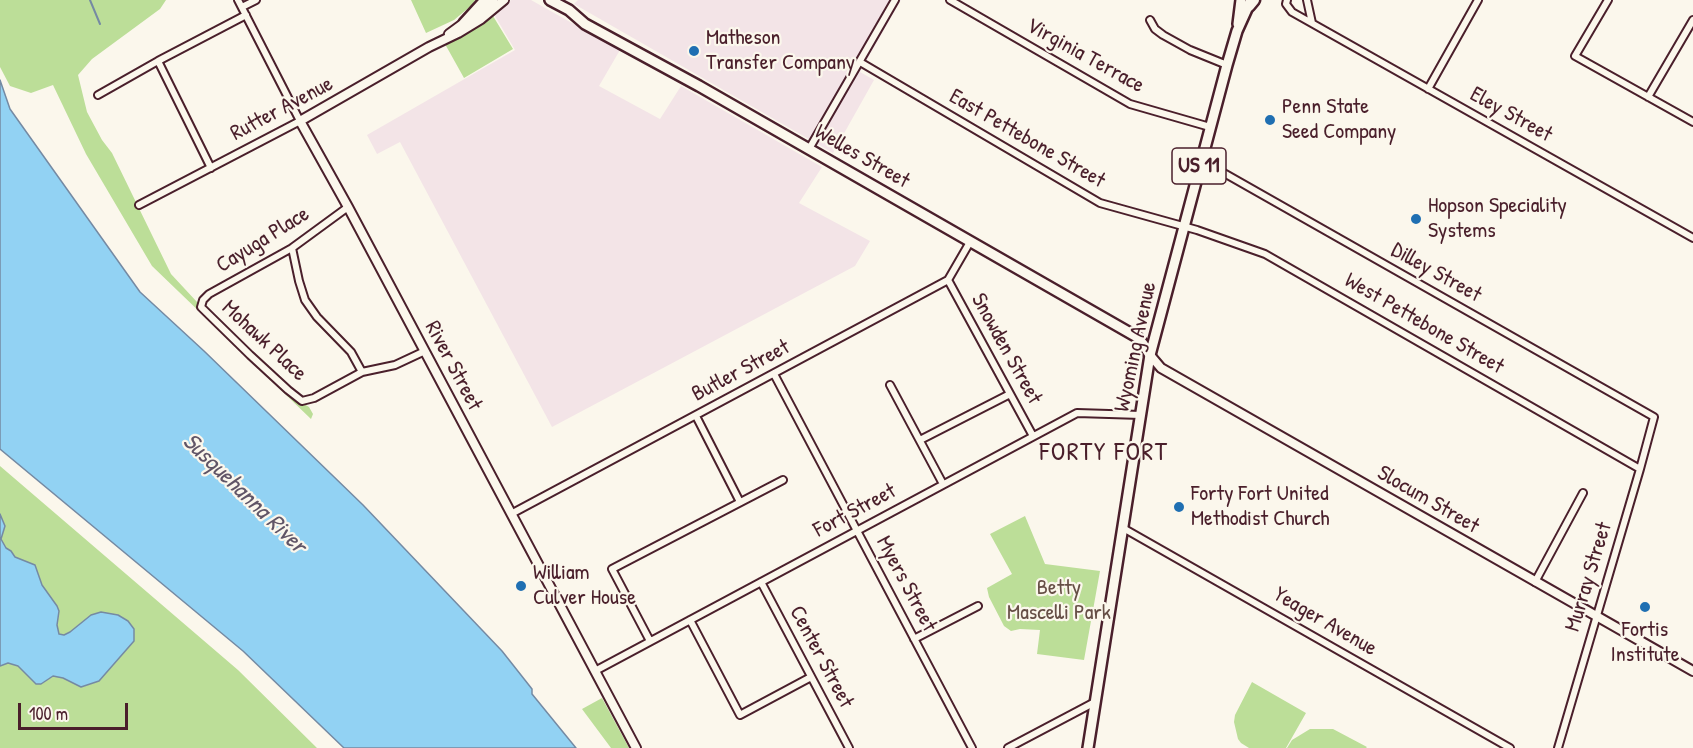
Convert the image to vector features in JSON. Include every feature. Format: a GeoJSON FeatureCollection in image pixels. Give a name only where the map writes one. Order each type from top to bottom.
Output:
{"type":"FeatureCollection","features":[{"type":"Feature","properties":{"kind":"main road"},"geometry":{"type":"LineString","coordinates":[[464,23],[485,0]]}},
{"type":"Feature","properties":{"kind":"main road","name":"Welles Street"},"geometry":{"type":"LineString","coordinates":[[550,0],[569,10],[585,24],[699,86],[1137,337],[1150,355]]}},
{"type":"Feature","properties":{"kind":"main road","name":"Wyoming Avenue"},"geometry":{"type":"LineString","coordinates":[[1088,748],[1150,355],[1227,65],[1249,2]]}},
{"type":"Feature","properties":{"kind":"street","name":"River Street"},"geometry":{"type":"LineString","coordinates":[[238,0],[300,121],[636,748]]}},
{"type":"Feature","properties":{"kind":"street"},"geometry":{"type":"LineString","coordinates":[[242,7],[256,0]]}},
{"type":"Feature","properties":{"kind":"street","name":"Rutter Avenue"},"geometry":{"type":"LineString","coordinates":[[139,205],[300,121],[440,40],[493,0]]}},
{"type":"Feature","properties":{"kind":"street","name":"Rutter Avenue"},"geometry":{"type":"LineString","coordinates":[[440,40],[482,19],[504,0]]}},
{"type":"Feature","properties":{"kind":"street"},"geometry":{"type":"LineString","coordinates":[[809,149],[895,0]]}},
{"type":"Feature","properties":{"kind":"street","name":"Virginia Terrace"},"geometry":{"type":"LineString","coordinates":[[950,0],[1130,104],[1210,127]]}},
{"type":"Feature","properties":{"kind":"street","name":"Eley Street"},"geometry":{"type":"LineString","coordinates":[[1287,0],[1287,8],[1312,23],[1693,238]]}},
{"type":"Feature","properties":{"kind":"street"},"geometry":{"type":"LineString","coordinates":[[1307,0],[1312,23]]}},
{"type":"Feature","properties":{"kind":"street"},"geometry":{"type":"LineString","coordinates":[[1428,89],[1478,0]]}},
{"type":"Feature","properties":{"kind":"street"},"geometry":{"type":"LineString","coordinates":[[1608,0],[1575,56],[1693,122]]}},
{"type":"Feature","properties":{"kind":"street"},"geometry":{"type":"LineString","coordinates":[[98,95],[246,15]]}},
{"type":"Feature","properties":{"kind":"street"},"geometry":{"type":"LineString","coordinates":[[1150,20],[1155,29],[1163,35],[1190,50],[1227,65]]}},
{"type":"Feature","properties":{"kind":"street"},"geometry":{"type":"LineString","coordinates":[[1648,96],[1693,20]]}},
{"type":"Feature","properties":{"kind":"street"},"geometry":{"type":"LineString","coordinates":[[158,61],[211,168]]}},
{"type":"Feature","properties":{"kind":"street","name":"East Pettebone Street"},"geometry":{"type":"LineString","coordinates":[[860,62],[1100,202],[1183,226]]}},
{"type":"Feature","properties":{"kind":"street","name":"Dilley Street"},"geometry":{"type":"LineString","coordinates":[[1201,159],[1654,417]]}},
{"type":"Feature","properties":{"kind":"street","name":"Cayuga Place"},"geometry":{"type":"LineString","coordinates":[[201,307],[203,300],[209,294],[292,248],[348,207]]}},
{"type":"Feature","properties":{"kind":"street","name":"West Pettebone Street"},"geometry":{"type":"LineString","coordinates":[[1183,226],[1265,254],[1640,469]]}},
{"type":"Feature","properties":{"kind":"street"},"geometry":{"type":"LineString","coordinates":[[948,280],[970,242]]}},
{"type":"Feature","properties":{"kind":"street"},"geometry":{"type":"LineString","coordinates":[[292,248],[305,300],[317,317],[351,352],[362,372],[395,365],[425,351]]}},
{"type":"Feature","properties":{"kind":"street","name":"Butler Street"},"geometry":{"type":"LineString","coordinates":[[511,514],[948,280]]}},
{"type":"Feature","properties":{"kind":"street","name":"Snowden Street"},"geometry":{"type":"LineString","coordinates":[[948,280],[1033,436]]}},
{"type":"Feature","properties":{"kind":"street","name":"Mohawk Place"},"geometry":{"type":"LineString","coordinates":[[201,307],[302,401],[314,398],[362,372]]}},
{"type":"Feature","properties":{"kind":"street","name":"Slocum Street"},"geometry":{"type":"LineString","coordinates":[[1150,355],[1161,368],[1693,671]]}},
{"type":"Feature","properties":{"kind":"street","name":"Myers Street"},"geometry":{"type":"LineString","coordinates":[[774,374],[972,748]]}},
{"type":"Feature","properties":{"kind":"street"},"geometry":{"type":"LineString","coordinates":[[890,385],[943,484]]}},
{"type":"Feature","properties":{"kind":"street"},"geometry":{"type":"LineString","coordinates":[[920,440],[1010,394]]}},
{"type":"Feature","properties":{"kind":"street","name":"Fort Street"},"geometry":{"type":"LineString","coordinates":[[595,671],[1077,413],[1141,415]]}},
{"type":"Feature","properties":{"kind":"street"},"geometry":{"type":"LineString","coordinates":[[696,416],[740,502]]}},
{"type":"Feature","properties":{"kind":"street","name":"Murray Street"},"geometry":{"type":"LineString","coordinates":[[1558,748],[1654,417]]}},
{"type":"Feature","properties":{"kind":"street"},"geometry":{"type":"LineString","coordinates":[[650,640],[612,569],[783,480]]}},
{"type":"Feature","properties":{"kind":"street"},"geometry":{"type":"LineString","coordinates":[[1535,582],[1583,493]]}},
{"type":"Feature","properties":{"kind":"street","name":"Yeager Avenue"},"geometry":{"type":"LineString","coordinates":[[1123,528],[1510,748]]}},
{"type":"Feature","properties":{"kind":"street","name":"Center Street"},"geometry":{"type":"LineString","coordinates":[[761,582],[849,748]]}},
{"type":"Feature","properties":{"kind":"street"},"geometry":{"type":"LineString","coordinates":[[915,639],[978,606]]}},
{"type":"Feature","properties":{"kind":"street"},"geometry":{"type":"LineString","coordinates":[[690,620],[740,714],[811,677]]}},
{"type":"Feature","properties":{"kind":"street"},"geometry":{"type":"LineString","coordinates":[[1008,748],[1095,702]]}},
{"type":"Feature","properties":{"kind":"shaded area"},"geometry":{"type":"Polygon","coordinates":[[[511,0],[531,0],[620,50],[599,86],[660,119],[681,86],[822,167],[799,203],[870,241],[855,266],[552,427],[400,142],[377,154],[367,135],[515,50],[495,16],[511,0]]]}},
{"type":"Feature","properties":{"kind":"shaded area"},"geometry":{"type":"Polygon","coordinates":[[[578,0],[901,0],[860,72],[874,80],[833,153],[574,4],[578,0]]]}},
{"type":"Feature","properties":{"kind":"green space"},"geometry":{"type":"Polygon","coordinates":[[[0,0],[166,0],[160,9],[92,59],[78,75],[87,112],[112,153],[171,274],[210,316],[296,399],[309,407],[313,414],[311,419],[152,266],[86,154],[53,85],[31,93],[10,86],[0,67],[0,0]]]}},
{"type":"Feature","properties":{"kind":"green space"},"geometry":{"type":"Polygon","coordinates":[[[411,0],[475,0],[454,20],[426,33],[411,0]]]}},
{"type":"Feature","properties":{"kind":"green space"},"geometry":{"type":"Polygon","coordinates":[[[493,16],[513,49],[464,78],[445,44],[493,16]]]}},
{"type":"Feature","properties":{"kind":"green space"},"geometry":{"type":"Polygon","coordinates":[[[0,466],[238,670],[317,748],[0,748],[0,666],[8,663],[18,666],[36,684],[41,684],[52,676],[63,678],[82,687],[99,681],[134,640],[91,615],[70,632],[64,635],[59,634],[57,625],[59,611],[42,585],[35,565],[15,557],[1,539],[5,526],[0,514],[0,466]]]}},
{"type":"Feature","properties":{"kind":"green space","name":"Betty Mascelli Park"},"geometry":{"type":"Polygon","coordinates":[[[1025,516],[1045,564],[1100,571],[1084,660],[1037,654],[1040,630],[1011,631],[1004,626],[989,597],[987,588],[1012,574],[990,534],[1025,516]]]}},
{"type":"Feature","properties":{"kind":"green space"},"geometry":{"type":"Polygon","coordinates":[[[1252,682],[1306,713],[1286,748],[1249,748],[1238,739],[1234,722],[1235,715],[1252,682]]]}},
{"type":"Feature","properties":{"kind":"green space"},"geometry":{"type":"Polygon","coordinates":[[[602,698],[629,748],[611,748],[582,709],[602,698]]]}},
{"type":"Feature","properties":{"kind":"green space"},"geometry":{"type":"Polygon","coordinates":[[[1310,729],[1333,729],[1367,747],[1287,748],[1292,740],[1310,729]]]}},
{"type":"Feature","properties":{"kind":"water","name":"Susquehanna River"},"geometry":{"type":"Polygon","coordinates":[[[0,80],[10,109],[140,292],[363,505],[502,651],[532,689],[532,694],[576,748],[344,748],[243,651],[0,449],[0,80]]]}},
{"type":"Feature","properties":{"kind":"water"},"geometry":{"type":"Polygon","coordinates":[[[0,514],[5,526],[1,539],[6,548],[15,557],[35,565],[42,585],[57,606],[59,634],[64,635],[70,632],[91,615],[101,612],[118,615],[128,621],[134,629],[134,641],[99,681],[81,687],[53,676],[41,684],[36,684],[18,666],[8,663],[0,666],[0,514]]]}},
{"type":"Feature","properties":{"kind":"waterway"},"geometry":{"type":"LineString","coordinates":[[90,0],[100,24]]}},
{"type":"Feature","properties":{"kind":"place","name":"Matheson Transfer Company"},"geometry":{"type":"Point","coordinates":[694,51]}},
{"type":"Feature","properties":{"kind":"place","name":"Penn State Seed Company"},"geometry":{"type":"Point","coordinates":[1270,120]}},
{"type":"Feature","properties":{"kind":"place","name":"Hopson Speciality Systems"},"geometry":{"type":"Point","coordinates":[1416,219]}},
{"type":"Feature","properties":{"kind":"place","name":"Forty Fort United Methodist Church"},"geometry":{"type":"Point","coordinates":[1179,507]}},
{"type":"Feature","properties":{"kind":"place","name":"William Culver House"},"geometry":{"type":"Point","coordinates":[521,586]}},
{"type":"Feature","properties":{"kind":"place","name":"Fortis Institute"},"geometry":{"type":"Point","coordinates":[1645,607]}},
{"type":"Feature","properties":{"kind":"district","name":"FORTY FORT"},"geometry":{"type":"Point","coordinates":[1104,453]}}]}
